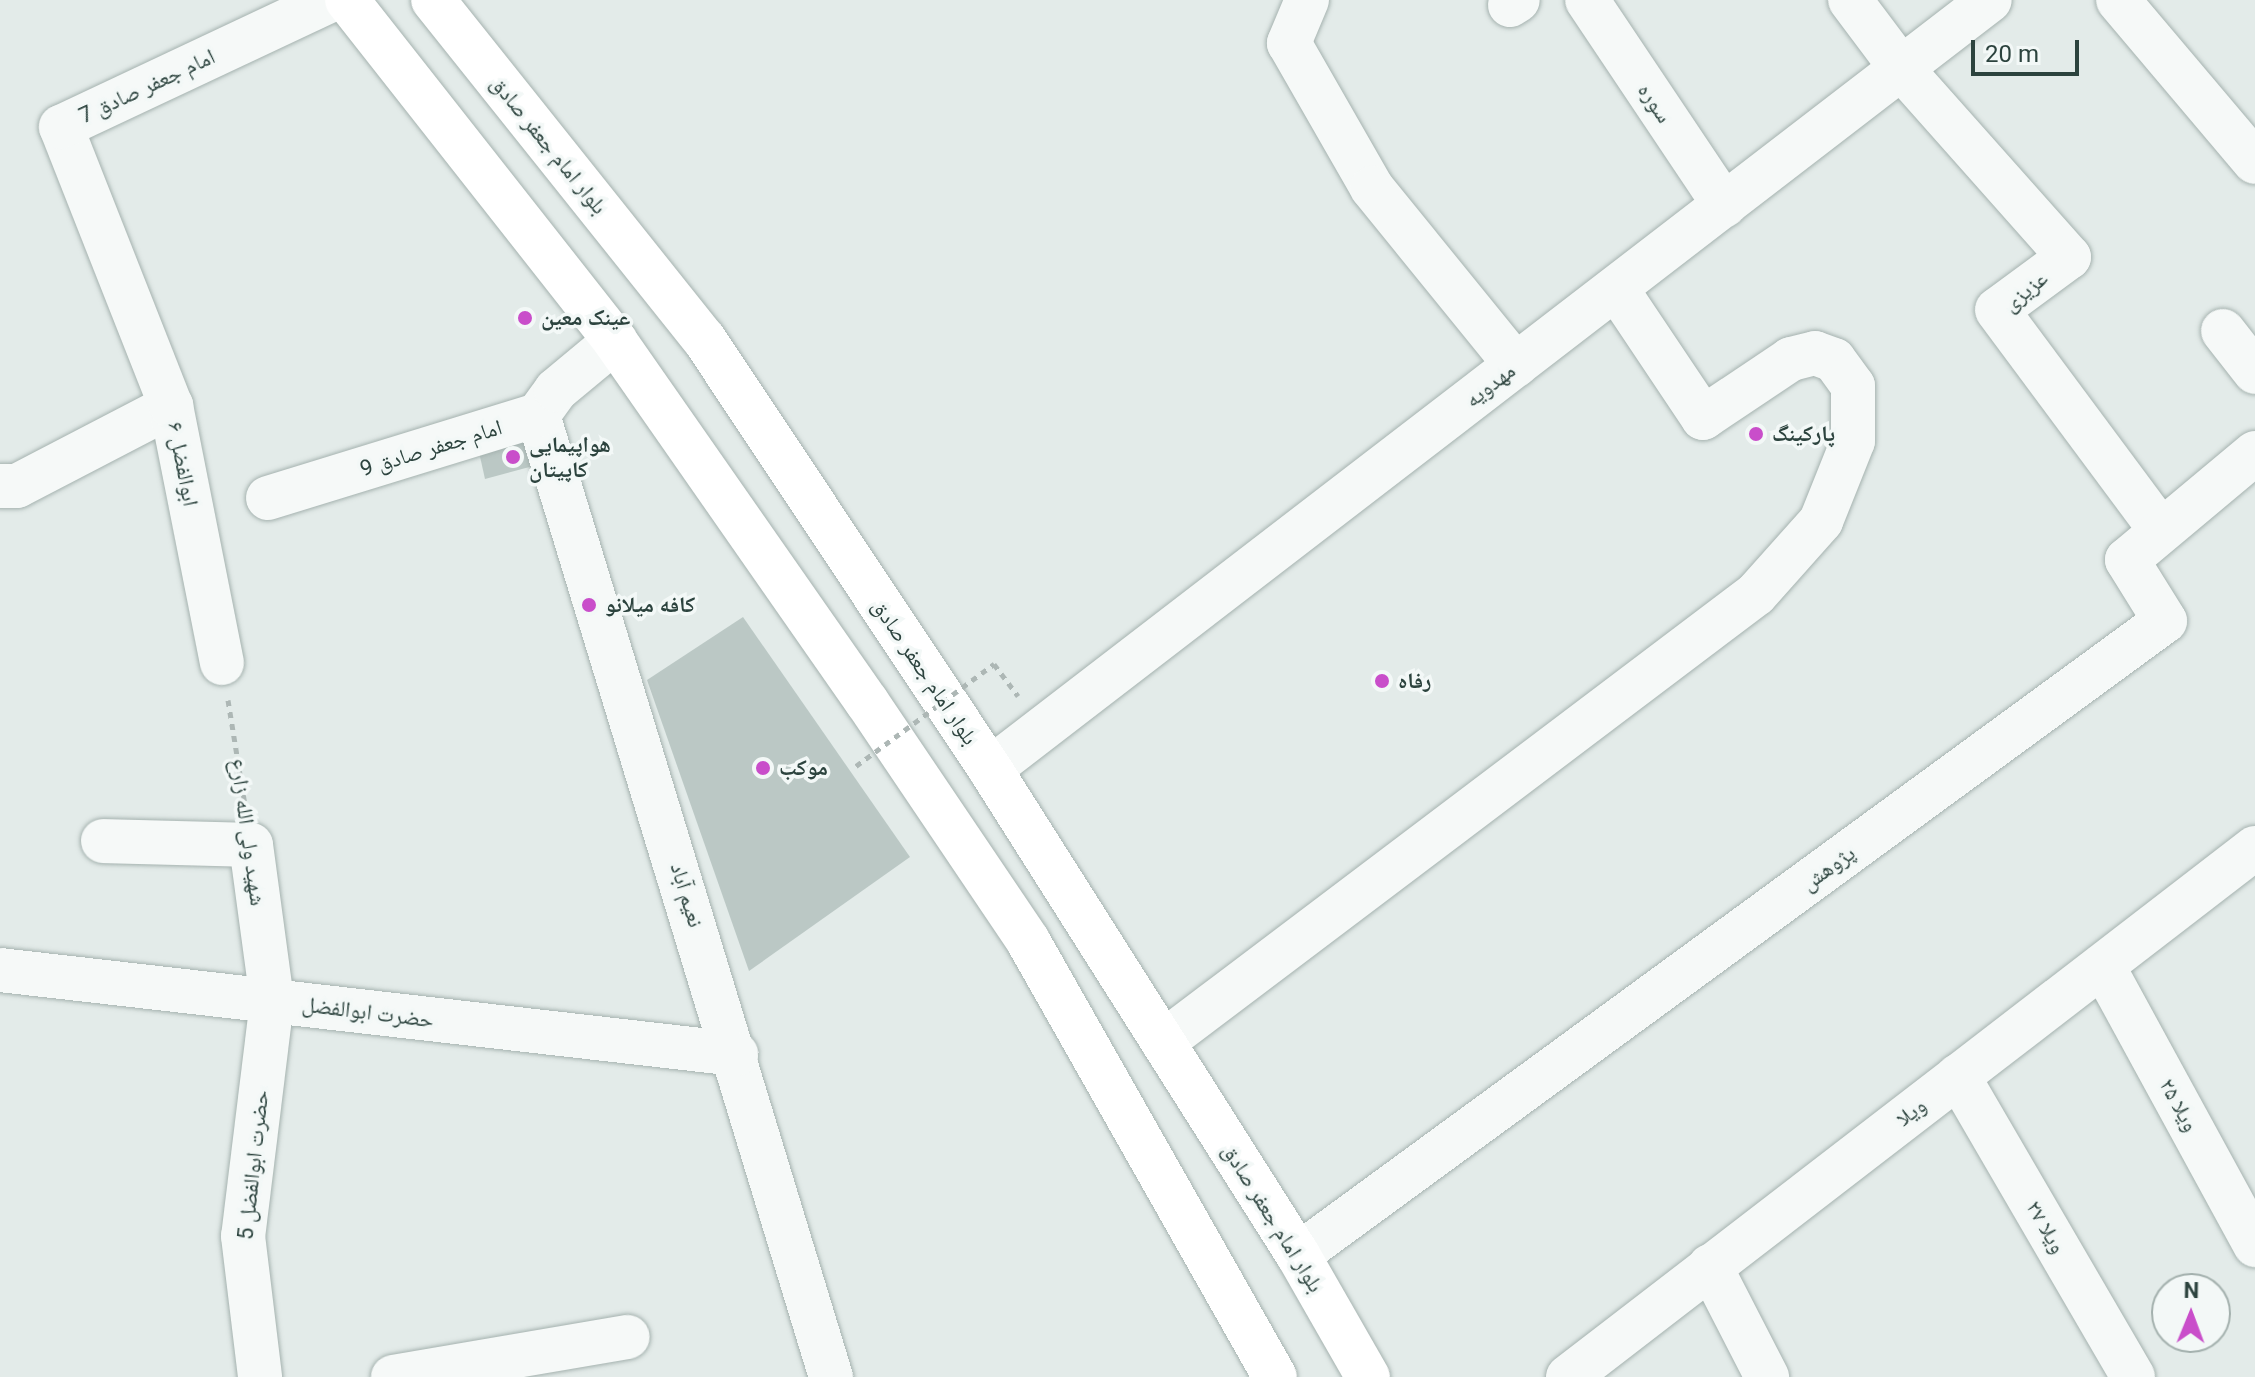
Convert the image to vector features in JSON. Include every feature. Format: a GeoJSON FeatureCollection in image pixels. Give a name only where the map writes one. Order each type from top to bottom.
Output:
{"type":"FeatureCollection","features":[{"type":"Feature","properties":{"kind":"main road"},"geometry":{"type":"LineString","coordinates":[[347,0],[615,341],[1028,941],[1275,1377]]}},
{"type":"Feature","properties":{"kind":"main road","name":"بلوار امام جعفر صادق"},"geometry":{"type":"LineString","coordinates":[[433,0],[704,339],[990,769],[1298,1255],[1368,1377]]}},
{"type":"Feature","properties":{"kind":"street","name":"امام جعفر صادق 7"},"geometry":{"type":"LineString","coordinates":[[171,406],[61,127],[331,0]]}},
{"type":"Feature","properties":{"kind":"street"},"geometry":{"type":"LineString","coordinates":[[1307,0],[1289,43],[1372,188],[1516,365]]}},
{"type":"Feature","properties":{"kind":"street","name":"سوره"},"geometry":{"type":"LineString","coordinates":[[1587,0],[1724,205]]}},
{"type":"Feature","properties":{"kind":"street"},"geometry":{"type":"LineString","coordinates":[[1850,0],[1901,68]]}},
{"type":"Feature","properties":{"kind":"street","name":"مهدویه"},"geometry":{"type":"LineString","coordinates":[[990,769],[1990,0]]}},
{"type":"Feature","properties":{"kind":"street"},"geometry":{"type":"LineString","coordinates":[[2118,0],[2255,162]]}},
{"type":"Feature","properties":{"kind":"street","name":"عزیزی"},"geometry":{"type":"LineString","coordinates":[[1901,68],[2069,257],[1997,310],[2161,531]]}},
{"type":"Feature","properties":{"kind":"street"},"geometry":{"type":"LineString","coordinates":[[1163,1042],[1756,594],[1821,521],[1853,441],[1853,386],[1834,360],[1815,353],[1791,359],[1703,418],[1616,288]]}},
{"type":"Feature","properties":{"kind":"street"},"geometry":{"type":"LineString","coordinates":[[2223,331],[2255,372]]}},
{"type":"Feature","properties":{"kind":"street"},"geometry":{"type":"LineString","coordinates":[[538,415],[556,390],[615,341]]}},
{"type":"Feature","properties":{"kind":"street","name":"ابوالفضل ۶"},"geometry":{"type":"LineString","coordinates":[[0,486],[17,486],[171,406],[222,663]]}},
{"type":"Feature","properties":{"kind":"street","name":"امام جعفر صادق 9"},"geometry":{"type":"LineString","coordinates":[[268,498],[538,415]]}},
{"type":"Feature","properties":{"kind":"street","name":"نعیم آباد"},"geometry":{"type":"LineString","coordinates":[[538,415],[736,1054],[831,1377]]}},
{"type":"Feature","properties":{"kind":"street","name":"پژوهش"},"geometry":{"type":"LineString","coordinates":[[1298,1255],[2165,621],[2127,560],[2255,453]]}},
{"type":"Feature","properties":{"kind":"street"},"geometry":{"type":"LineString","coordinates":[[103,841],[251,845]]}},
{"type":"Feature","properties":{"kind":"street","name":"شهید ولی الله زارع"},"geometry":{"type":"LineString","coordinates":[[251,845],[272,1001]]}},
{"type":"Feature","properties":{"kind":"street","name":"ویلا"},"geometry":{"type":"LineString","coordinates":[[1568,1377],[2255,848]]}},
{"type":"Feature","properties":{"kind":"street","name":"ویلا ۲۵"},"geometry":{"type":"LineString","coordinates":[[2103,966],[2255,1245]]}},
{"type":"Feature","properties":{"kind":"street","name":"حضرت ابوالفضل"},"geometry":{"type":"LineString","coordinates":[[0,970],[736,1054]]}},
{"type":"Feature","properties":{"kind":"street","name":"حضرت ابوالفضل 5"},"geometry":{"type":"LineString","coordinates":[[260,1377],[243,1236],[272,1001]]}},
{"type":"Feature","properties":{"kind":"street","name":"ویلا ۲۷"},"geometry":{"type":"LineString","coordinates":[[1958,1076],[2133,1377]]}},
{"type":"Feature","properties":{"kind":"street"},"geometry":{"type":"LineString","coordinates":[[1710,1266],[1767,1377]]}},
{"type":"Feature","properties":{"kind":"street"},"geometry":{"type":"LineString","coordinates":[[393,1377],[628,1337]]}},
{"type":"Feature","properties":{"kind":"path","name":"شهید ولی الله زارع"},"geometry":{"type":"LineString","coordinates":[[222,663],[251,845]]}},
{"type":"Feature","properties":{"kind":"path"},"geometry":{"type":"LineString","coordinates":[[856,766],[994,664],[1027,709]]}},
{"type":"Feature","properties":{"kind":"building","name":"هواپیمایی کاپیتان"},"geometry":{"type":"Polygon","coordinates":[[[538,434],[548,462],[485,479],[479,452],[538,434]]]}},
{"type":"Feature","properties":{"kind":"building","name":"موکب"},"geometry":{"type":"Polygon","coordinates":[[[743,617],[910,857],[749,971],[647,680],[743,617]]]}},
{"type":"Feature","properties":{"kind":"place","name":"عینک معین"},"geometry":{"type":"Point","coordinates":[525,318]}},
{"type":"Feature","properties":{"kind":"place","name":"پارکینگ"},"geometry":{"type":"Point","coordinates":[1756,434]}},
{"type":"Feature","properties":{"kind":"place","name":"هواپیمایی کاپیتان"},"geometry":{"type":"Point","coordinates":[513,457]}},
{"type":"Feature","properties":{"kind":"place","name":"کافه میلانو"},"geometry":{"type":"Point","coordinates":[589,605]}},
{"type":"Feature","properties":{"kind":"place","name":"رفاه"},"geometry":{"type":"Point","coordinates":[1382,681]}},
{"type":"Feature","properties":{"kind":"place","name":"موکب"},"geometry":{"type":"Point","coordinates":[763,768]}}]}
